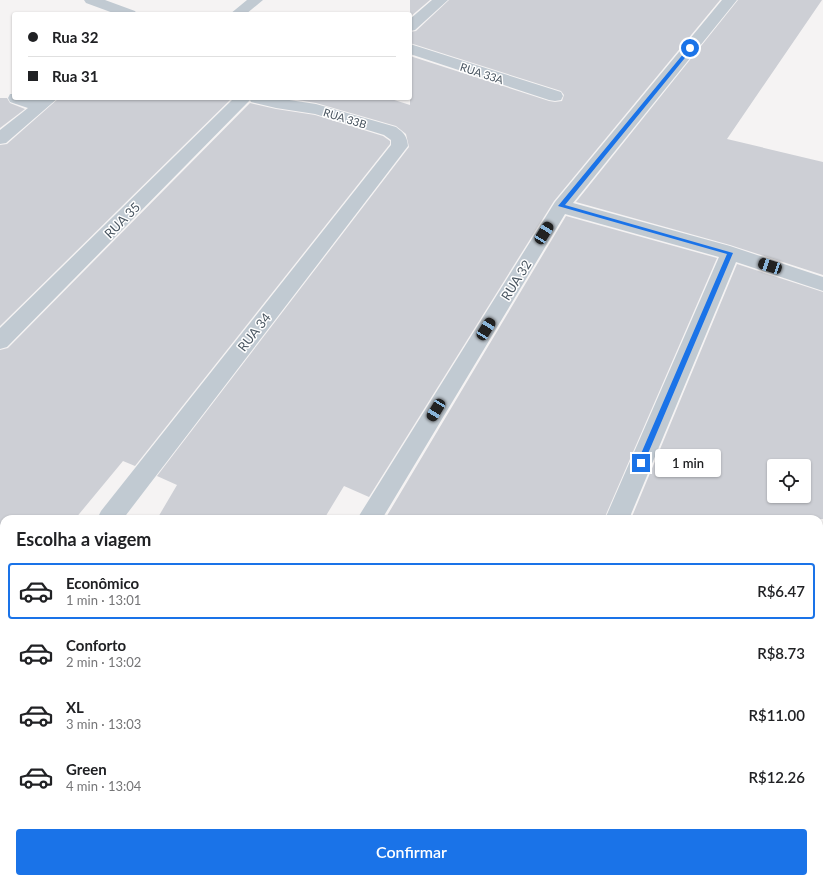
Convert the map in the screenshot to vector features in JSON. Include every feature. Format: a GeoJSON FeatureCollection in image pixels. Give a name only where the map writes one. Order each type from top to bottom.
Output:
{"type":"FeatureCollection","features":[{"type":"Feature","properties":{"kind":"street"},"geometry":{"type":"LineString","coordinates":[[91,0],[124,12]]}},
{"type":"Feature","properties":{"kind":"street"},"geometry":{"type":"LineString","coordinates":[[240,12],[256,0]]}},
{"type":"Feature","properties":{"kind":"street"},"geometry":{"type":"LineString","coordinates":[[412,25],[441,0]]}},
{"type":"Feature","properties":{"kind":"street","name":"RUA 32"},"geometry":{"type":"LineString","coordinates":[[371,515],[561,206],[730,0]]}},
{"type":"Feature","properties":{"kind":"street","name":"RUA 33A"},"geometry":{"type":"LineString","coordinates":[[412,50],[555,96]]}},
{"type":"Feature","properties":{"kind":"street"},"geometry":{"type":"LineString","coordinates":[[0,93],[12,97]]}},
{"type":"Feature","properties":{"kind":"street"},"geometry":{"type":"LineString","coordinates":[[30,100],[45,102]]}},
{"type":"Feature","properties":{"kind":"street","name":"RUA 35"},"geometry":{"type":"LineString","coordinates":[[0,341],[241,100]]}},
{"type":"Feature","properties":{"kind":"street","name":"RUA 33B"},"geometry":{"type":"LineString","coordinates":[[265,100],[316,109],[390,132],[399,138],[400,146]]}},
{"type":"Feature","properties":{"kind":"street"},"geometry":{"type":"LineString","coordinates":[[316,109],[326,100]]}},
{"type":"Feature","properties":{"kind":"street"},"geometry":{"type":"LineString","coordinates":[[0,139],[45,102]]}},
{"type":"Feature","properties":{"kind":"street","name":"RUA 34"},"geometry":{"type":"LineString","coordinates":[[112,515],[400,146]]}},
{"type":"Feature","properties":{"kind":"street"},"geometry":{"type":"LineString","coordinates":[[561,206],[730,253],[823,284]]}},
{"type":"Feature","properties":{"kind":"street"},"geometry":{"type":"LineString","coordinates":[[619,515],[730,253]]}},
{"type":"Feature","properties":{"kind":"building"},"geometry":{"type":"Polygon","coordinates":[[[410,0],[430,0],[412,15],[412,12],[410,12],[410,0]]]}},
{"type":"Feature","properties":{"kind":"building"},"geometry":{"type":"Polygon","coordinates":[[[449,0],[720,0],[554,201],[369,497],[344,486],[326,515],[159,515],[177,485],[157,476],[409,147],[406,134],[396,126],[316,103],[298,100],[394,100],[410,105],[410,100],[412,100],[412,57],[549,101],[562,101],[564,95],[561,91],[412,44],[412,32],[416,31],[449,0]]]}},
{"type":"Feature","properties":{"kind":"building"},"geometry":{"type":"Polygon","coordinates":[[[738,0],[822,0],[727,139],[823,162],[823,275],[730,245],[576,202],[738,0]]]}},
{"type":"Feature","properties":{"kind":"building"},"geometry":{"type":"Polygon","coordinates":[[[0,98],[7,98],[10,103],[25,109],[0,128],[0,98]]]}},
{"type":"Feature","properties":{"kind":"building"},"geometry":{"type":"Polygon","coordinates":[[[57,100],[230,100],[0,326],[0,145],[7,144],[57,100]]]}},
{"type":"Feature","properties":{"kind":"building"},"geometry":{"type":"Polygon","coordinates":[[[250,103],[315,115],[383,136],[390,141],[390,144],[135,466],[123,461],[78,515],[0,515],[0,350],[8,348],[250,103]]]}},
{"type":"Feature","properties":{"kind":"building"},"geometry":{"type":"Polygon","coordinates":[[[566,216],[717,258],[606,515],[387,515],[566,216]]]}},
{"type":"Feature","properties":{"kind":"building"},"geometry":{"type":"Polygon","coordinates":[[[737,264],[823,292],[823,515],[633,515],[737,264]]]}},
{"type":"Feature","properties":{"kind":"route"},"geometry":{"type":"LineString","coordinates":[[641,463],[730,253],[561,206],[690,48]]}}]}
